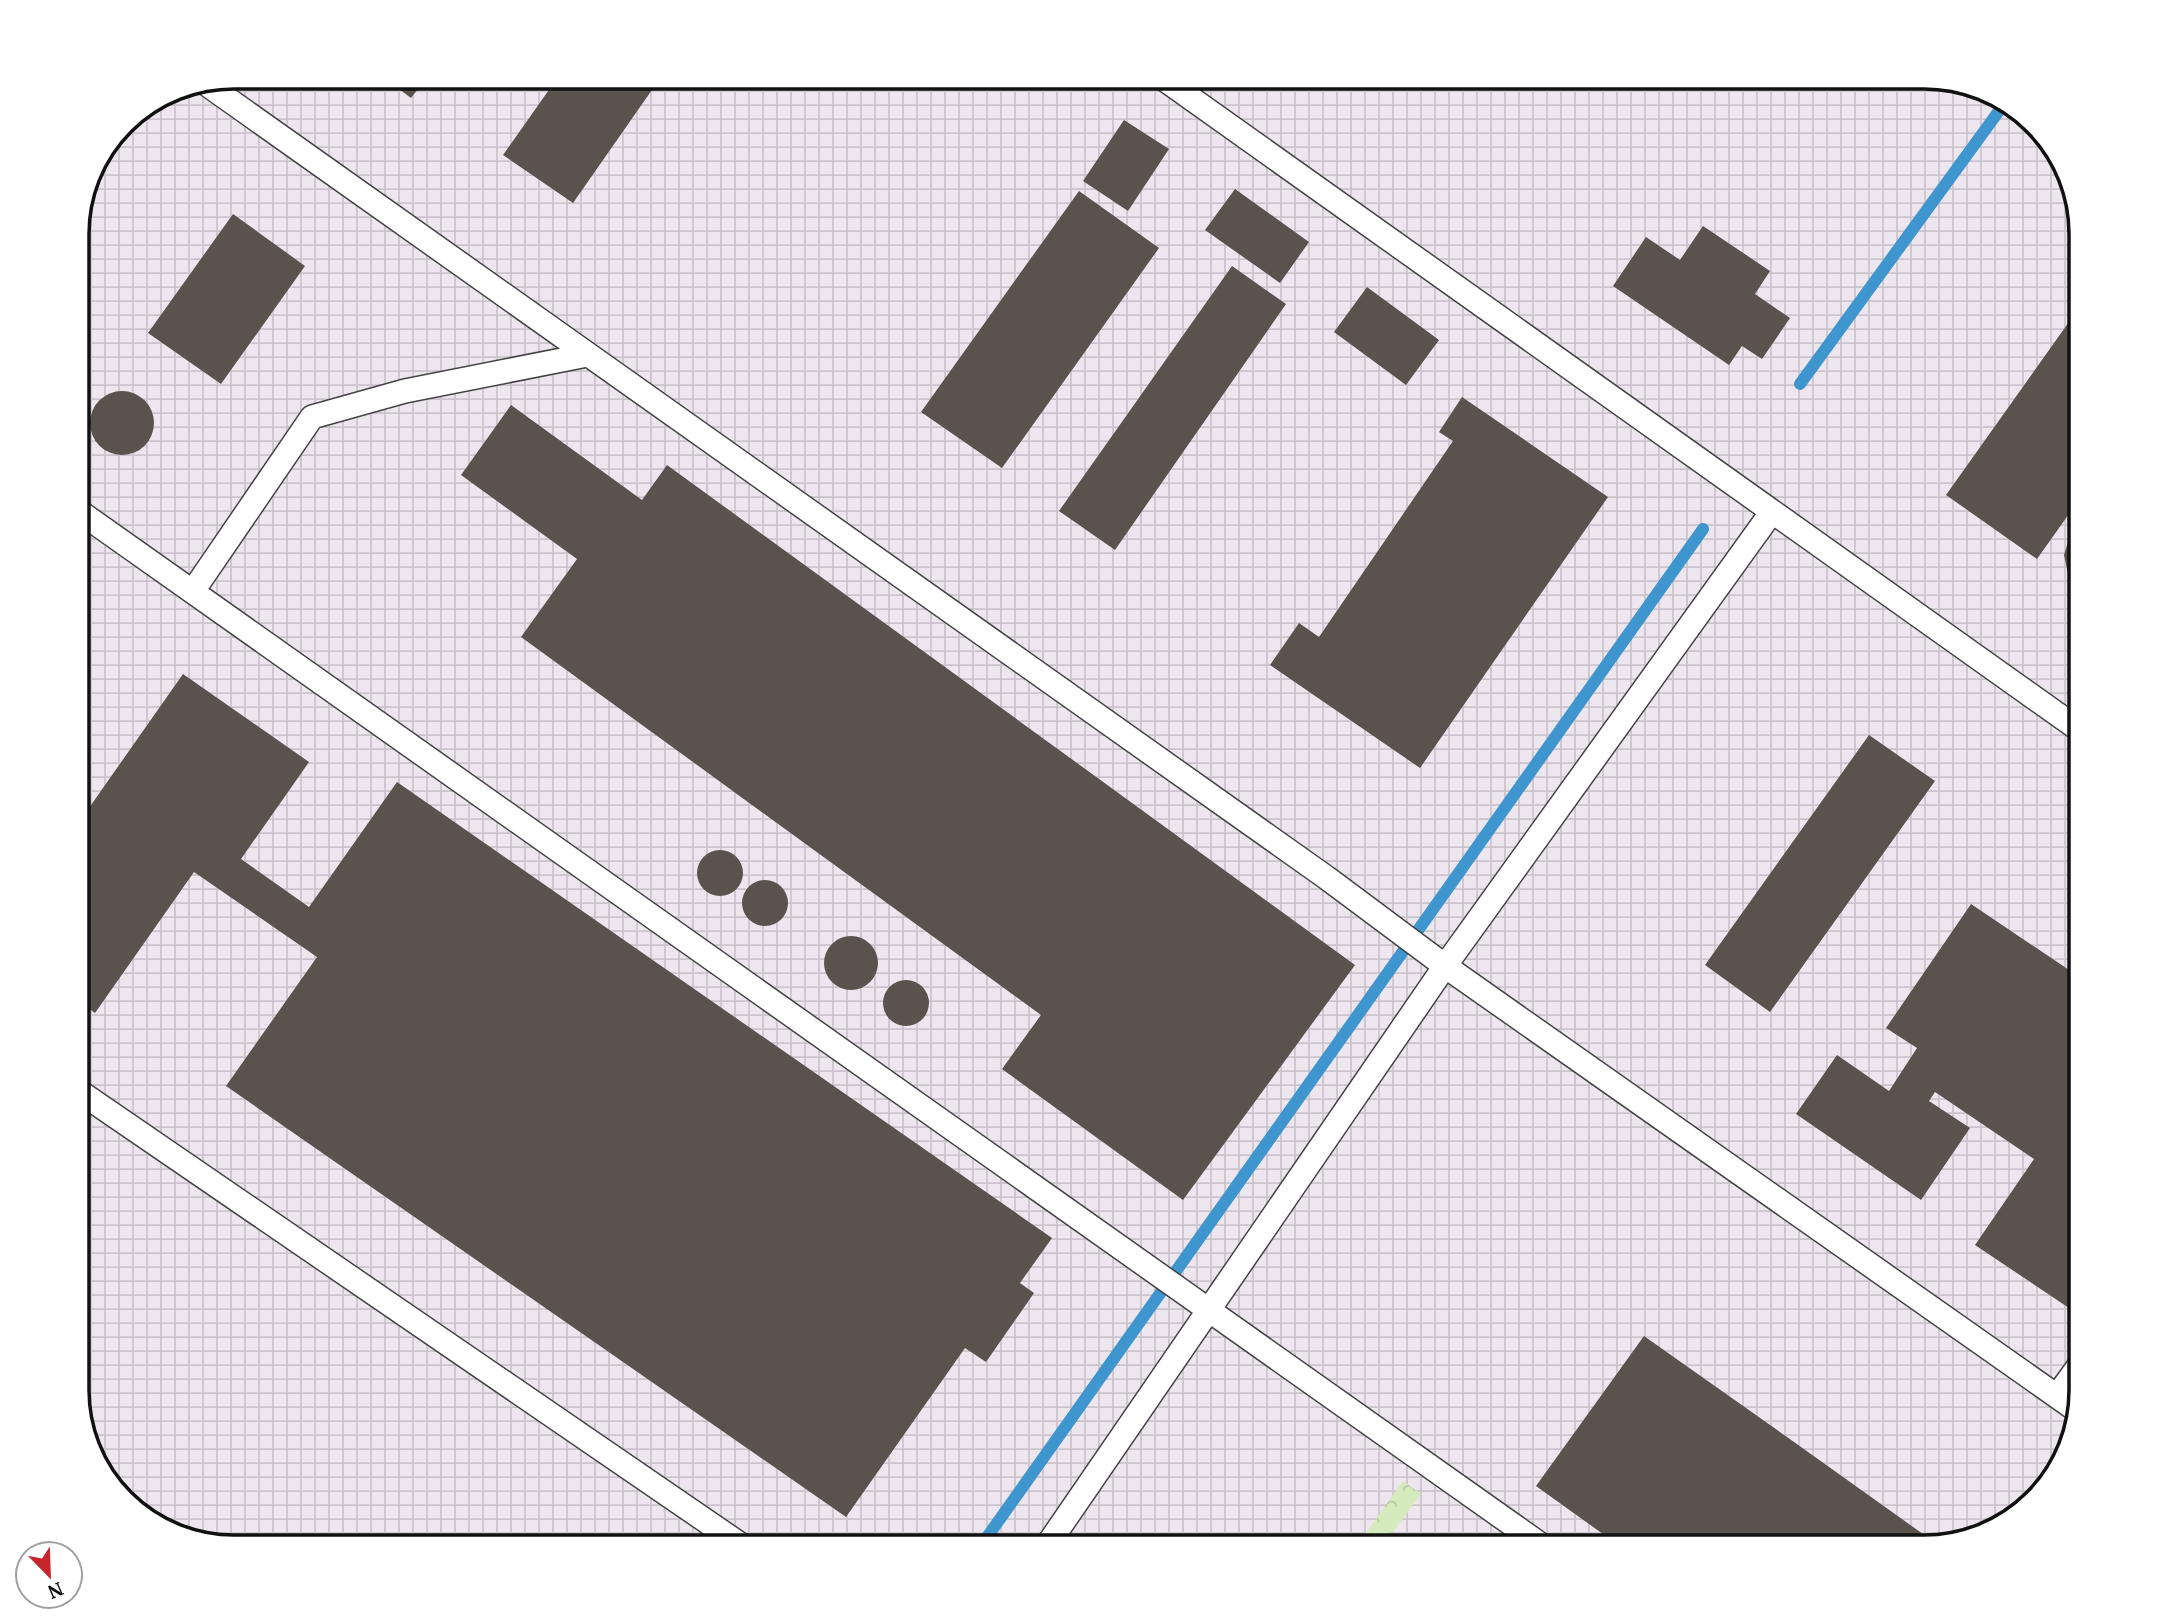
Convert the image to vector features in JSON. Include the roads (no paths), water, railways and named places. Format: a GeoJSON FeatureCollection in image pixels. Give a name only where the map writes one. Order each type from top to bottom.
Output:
{"type":"FeatureCollection","features":[{"type":"Feature","properties":{"kind":"lane"},"geometry":{"type":"LineString","coordinates":[[1178,89],[2069,723]]}},
{"type":"Feature","properties":{"kind":"lane"},"geometry":{"type":"LineString","coordinates":[[215,90],[1315,870],[1445,966],[2066,1402]]}},
{"type":"Feature","properties":{"kind":"lane"},"geometry":{"type":"LineString","coordinates":[[193,591],[312,417],[405,391],[587,355]]}},
{"type":"Feature","properties":{"kind":"lane"},"geometry":{"type":"LineString","coordinates":[[1054,1535],[1445,966],[1771,513]]}},
{"type":"Feature","properties":{"kind":"lane"},"geometry":{"type":"LineString","coordinates":[[90,519],[1210,1308],[1527,1535]]}},
{"type":"Feature","properties":{"kind":"lane"},"geometry":{"type":"LineString","coordinates":[[90,1099],[726,1535]]}},
{"type":"Feature","properties":{"kind":"waterway"},"geometry":{"type":"LineString","coordinates":[[1800,384],[1999,111]]}},
{"type":"Feature","properties":{"kind":"waterway"},"geometry":{"type":"LineString","coordinates":[[989,1535],[1703,529]]}}]}
